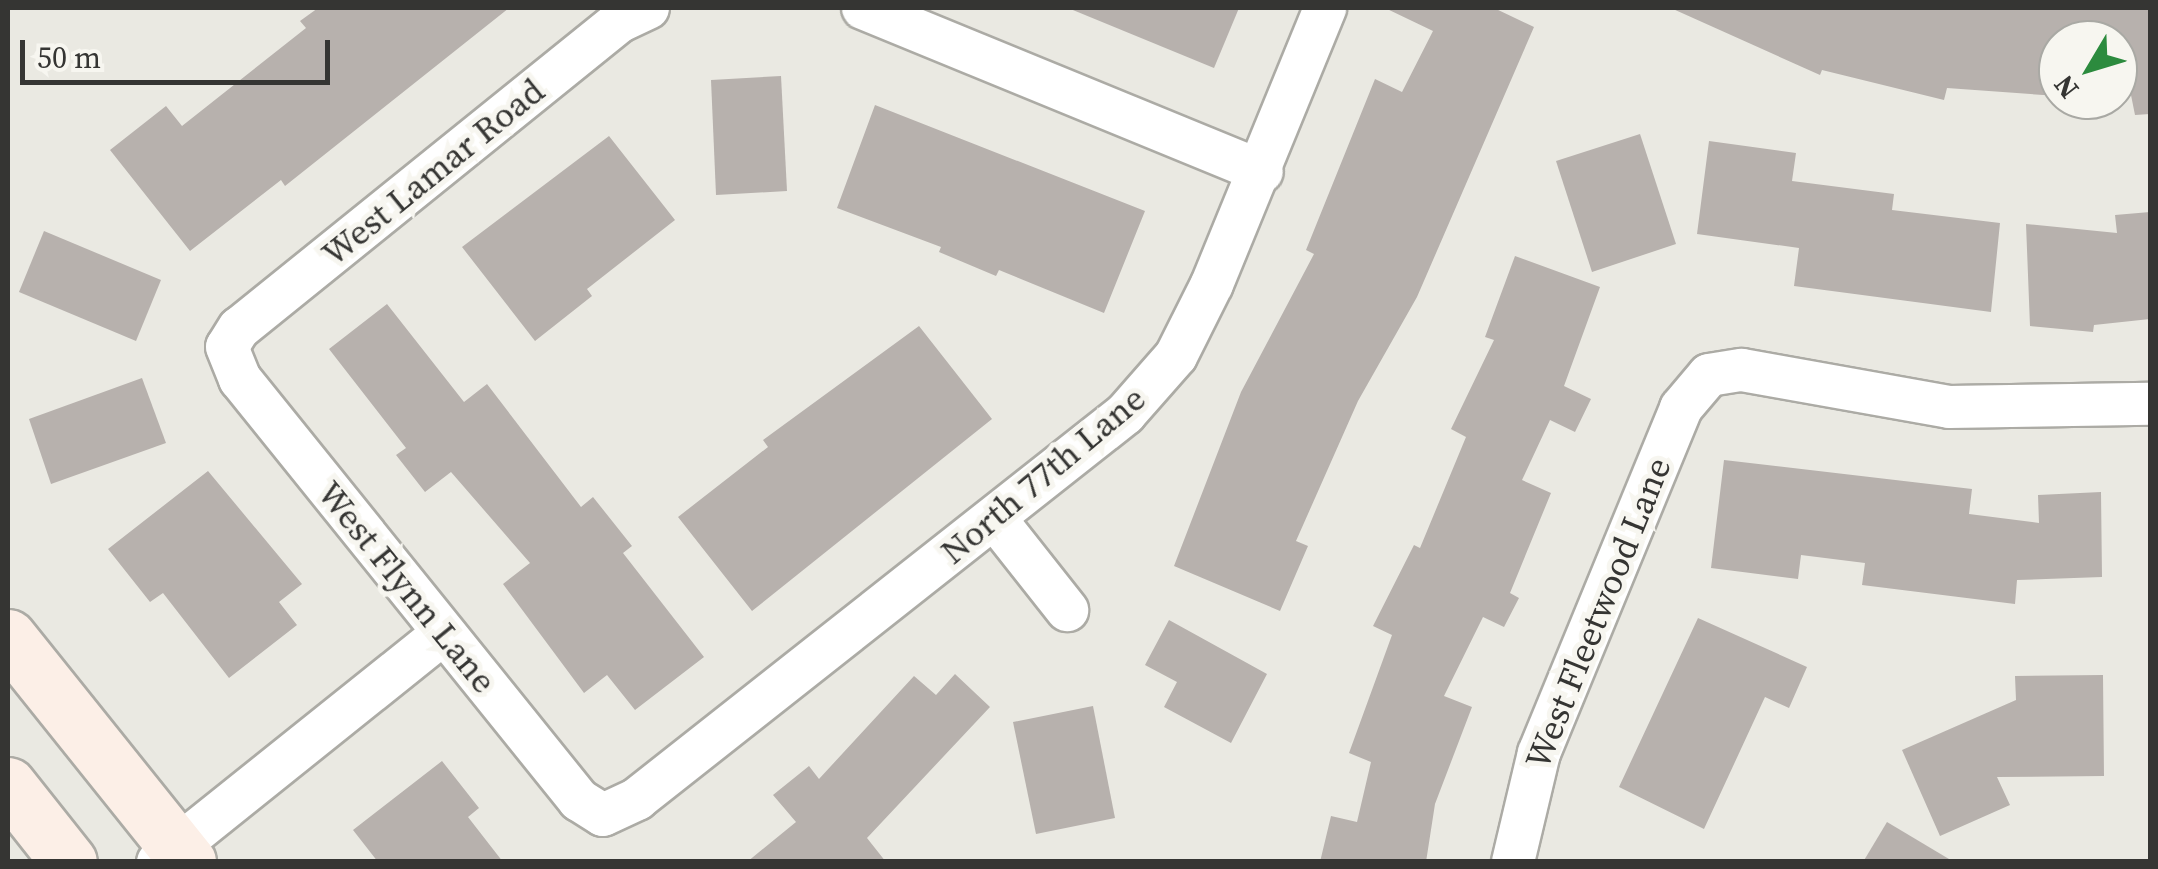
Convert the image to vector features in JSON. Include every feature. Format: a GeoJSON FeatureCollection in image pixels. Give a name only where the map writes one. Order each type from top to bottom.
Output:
{"type":"FeatureCollection","features":[{"type":"Feature","properties":{"kind":"main road"},"geometry":{"type":"LineString","coordinates":[[8,636],[174,857]]}},
{"type":"Feature","properties":{"kind":"main road"},"geometry":{"type":"LineString","coordinates":[[8,785],[69,862]]}},
{"type":"Feature","properties":{"kind":"street","name":"West Lamar Road"},"geometry":{"type":"LineString","coordinates":[[227,347],[239,328],[620,21],[648,8]]}},
{"type":"Feature","properties":{"kind":"street"},"geometry":{"type":"LineString","coordinates":[[863,8],[1262,172]]}},
{"type":"Feature","properties":{"kind":"street","name":"North 77th Lane"},"geometry":{"type":"LineString","coordinates":[[602,815],[637,799],[996,520],[1125,414],[1176,356],[1262,172],[1325,8]]}},
{"type":"Feature","properties":{"kind":"street","name":"West Flynn Lane"},"geometry":{"type":"LineString","coordinates":[[227,347],[240,380],[579,800],[602,815]]}},
{"type":"Feature","properties":{"kind":"street","name":"West Fleetwood Lane"},"geometry":{"type":"LineString","coordinates":[[1513,862],[1538,752],[1681,408],[1709,375],[1742,370],[1949,407],[2150,404]]}},
{"type":"Feature","properties":{"kind":"street"},"geometry":{"type":"LineString","coordinates":[[996,520],[1067,610]]}},
{"type":"Feature","properties":{"kind":"street"},"geometry":{"type":"LineString","coordinates":[[174,857],[444,633]]}},
{"type":"Feature","properties":{"kind":"building"},"geometry":{"type":"Polygon","coordinates":[[[318,8],[509,8],[285,186],[281,180],[190,251],[110,150],[166,106],[182,126],[306,28],[300,21],[318,8]]]}},
{"type":"Feature","properties":{"kind":"building"},"geometry":{"type":"Polygon","coordinates":[[[1068,8],[1239,8],[1214,68],[1068,8]]]}},
{"type":"Feature","properties":{"kind":"building"},"geometry":{"type":"Polygon","coordinates":[[[1385,8],[1494,8],[1534,27],[1417,297],[1358,401],[1296,541],[1308,546],[1280,611],[1174,566],[1241,392],[1314,254],[1306,250],[1375,79],[1402,92],[1433,31],[1385,8]]]}},
{"type":"Feature","properties":{"kind":"building"},"geometry":{"type":"Polygon","coordinates":[[[2150,8],[2150,114],[2138,115],[2138,20],[2038,20],[2038,95],[1947,88],[1944,100],[1822,70],[1820,75],[1673,9],[2150,8]]]}},
{"type":"Feature","properties":{"kind":"building"},"geometry":{"type":"Polygon","coordinates":[[[781,76],[787,191],[716,195],[711,80],[781,76]]]}},
{"type":"Feature","properties":{"kind":"building"},"geometry":{"type":"Polygon","coordinates":[[[875,105],[1145,211],[1104,313],[999,270],[996,276],[939,252],[941,247],[837,208],[875,105]]]}},
{"type":"Feature","properties":{"kind":"building"},"geometry":{"type":"Polygon","coordinates":[[[1640,134],[1676,244],[1592,272],[1556,161],[1640,134]]]}},
{"type":"Feature","properties":{"kind":"building"},"geometry":{"type":"Polygon","coordinates":[[[609,136],[675,220],[587,289],[592,296],[535,341],[462,247],[609,136]]]}},
{"type":"Feature","properties":{"kind":"building"},"geometry":{"type":"Polygon","coordinates":[[[1709,141],[1796,153],[1792,181],[1894,194],[1892,210],[2000,223],[1991,312],[1794,286],[1799,248],[1697,234],[1709,141]]]}},
{"type":"Feature","properties":{"kind":"building"},"geometry":{"type":"Polygon","coordinates":[[[2150,212],[2150,319],[2094,325],[2093,332],[2030,326],[2026,224],[2117,233],[2115,215],[2150,212]]]}},
{"type":"Feature","properties":{"kind":"building"},"geometry":{"type":"Polygon","coordinates":[[[44,231],[161,280],[136,341],[19,292],[44,231]]]}},
{"type":"Feature","properties":{"kind":"building"},"geometry":{"type":"Polygon","coordinates":[[[1515,256],[1600,287],[1564,386],[1591,399],[1575,432],[1550,420],[1522,480],[1551,493],[1510,593],[1519,598],[1504,627],[1483,617],[1444,696],[1472,707],[1435,804],[1426,862],[1320,862],[1331,816],[1357,822],[1371,762],[1349,753],[1392,635],[1373,626],[1414,545],[1420,548],[1466,437],[1451,429],[1494,340],[1485,337],[1515,256]]]}},
{"type":"Feature","properties":{"kind":"building"},"geometry":{"type":"Polygon","coordinates":[[[387,304],[464,402],[487,384],[581,507],[593,497],[632,546],[623,553],[704,657],[635,710],[607,675],[584,693],[503,584],[530,563],[451,472],[425,492],[396,455],[406,448],[329,349],[387,304]]]}},
{"type":"Feature","properties":{"kind":"building"},"geometry":{"type":"Polygon","coordinates":[[[919,326],[992,419],[752,611],[678,517],[768,447],[763,440],[919,326]]]}},
{"type":"Feature","properties":{"kind":"building"},"geometry":{"type":"Polygon","coordinates":[[[142,378],[166,443],[51,484],[29,419],[142,378]]]}},
{"type":"Feature","properties":{"kind":"building"},"geometry":{"type":"Polygon","coordinates":[[[1724,460],[1972,489],[1969,514],[2039,523],[2038,495],[2101,492],[2102,577],[2017,580],[2015,604],[1862,585],[1865,563],[1801,555],[1798,579],[1711,568],[1724,460]]]}},
{"type":"Feature","properties":{"kind":"building"},"geometry":{"type":"Polygon","coordinates":[[[208,471],[302,584],[279,602],[297,625],[229,678],[163,593],[150,602],[108,549],[208,471]]]}},
{"type":"Feature","properties":{"kind":"building"},"geometry":{"type":"Polygon","coordinates":[[[1698,618],[1807,667],[1789,708],[1765,697],[1704,829],[1619,787],[1698,618]]]}},
{"type":"Feature","properties":{"kind":"building"},"geometry":{"type":"Polygon","coordinates":[[[1169,620],[1267,674],[1231,743],[1164,707],[1177,682],[1145,665],[1169,620]]]}},
{"type":"Feature","properties":{"kind":"building"},"geometry":{"type":"Polygon","coordinates":[[[955,674],[990,707],[867,838],[886,862],[747,862],[796,822],[773,795],[809,766],[819,779],[914,676],[936,695],[955,674]]]}},
{"type":"Feature","properties":{"kind":"building"},"geometry":{"type":"Polygon","coordinates":[[[2103,675],[2104,776],[1997,777],[2010,805],[1940,836],[1902,750],[2016,700],[2015,676],[2103,675]]]}},
{"type":"Feature","properties":{"kind":"building"},"geometry":{"type":"Polygon","coordinates":[[[1093,706],[1115,818],[1036,834],[1013,722],[1093,706]]]}},
{"type":"Feature","properties":{"kind":"building"},"geometry":{"type":"Polygon","coordinates":[[[442,761],[479,808],[468,817],[503,862],[378,862],[353,830],[442,761]]]}},
{"type":"Feature","properties":{"kind":"building"},"geometry":{"type":"Polygon","coordinates":[[[1887,822],[1954,862],[1863,862],[1887,822]]]}}]}
